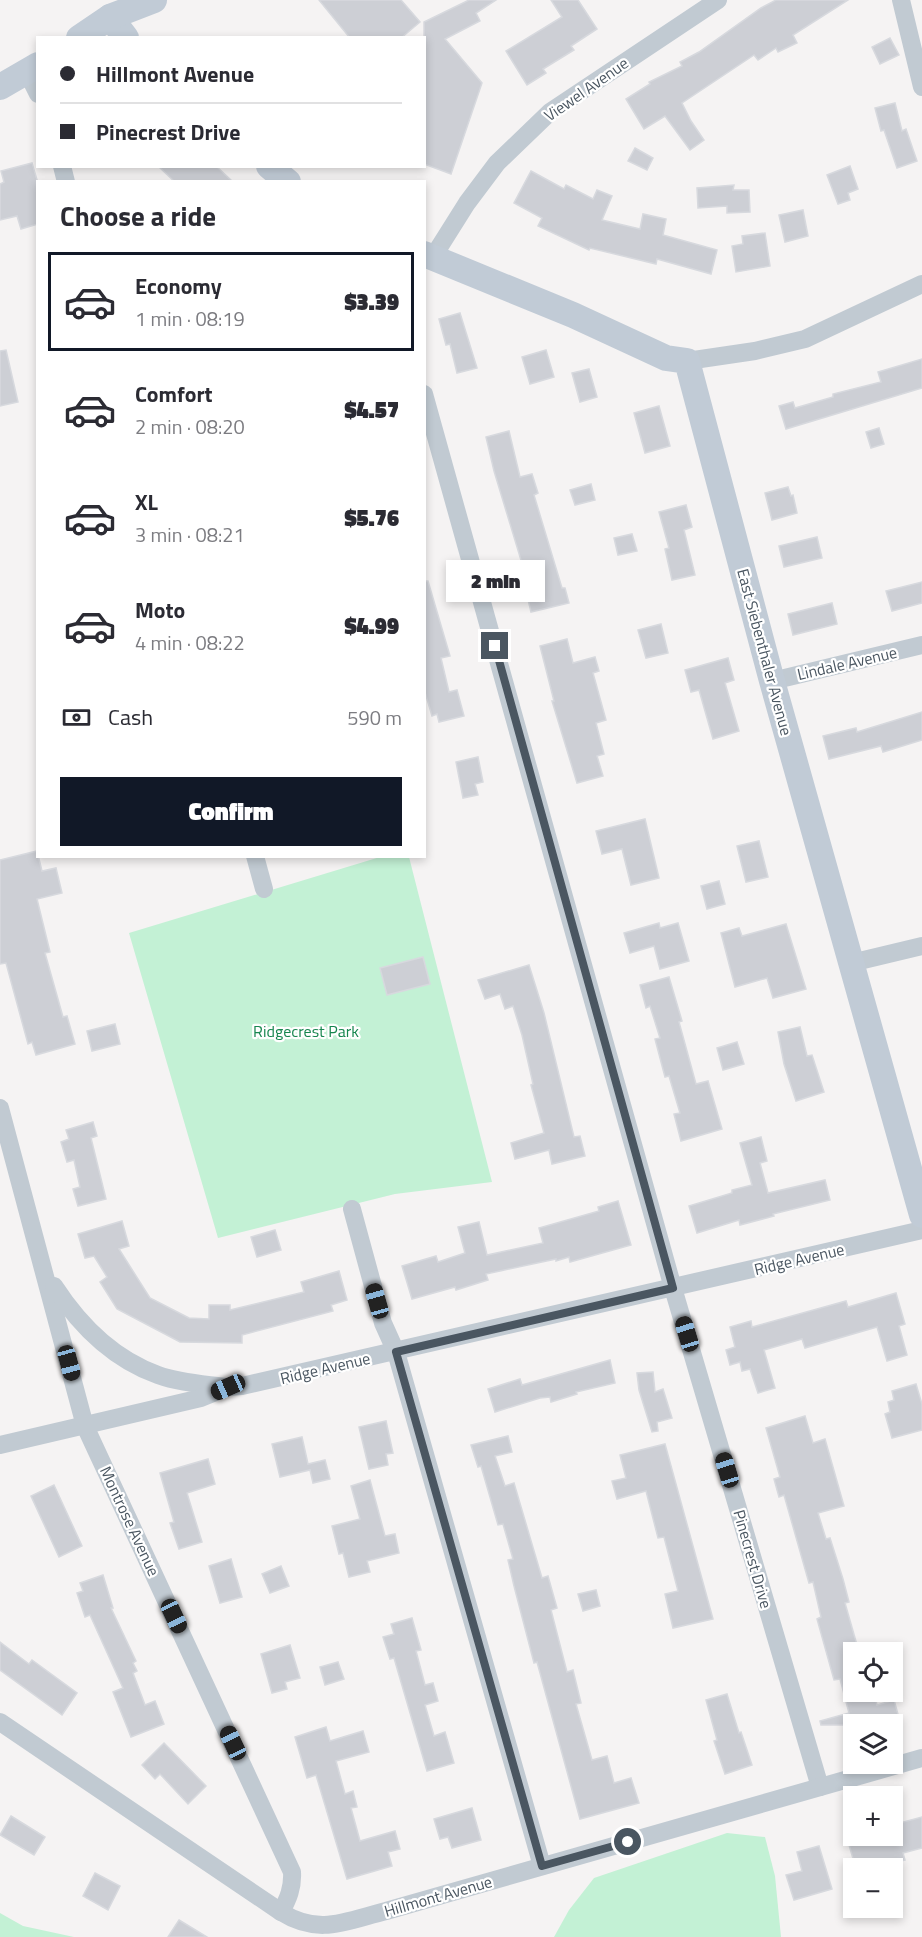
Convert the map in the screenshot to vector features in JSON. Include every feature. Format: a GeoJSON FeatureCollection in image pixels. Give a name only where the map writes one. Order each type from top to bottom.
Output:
{"type":"FeatureCollection","features":[{"type":"Feature","properties":{"kind":"main road"},"geometry":{"type":"LineString","coordinates":[[82,36],[117,8],[154,0]]}},
{"type":"Feature","properties":{"kind":"main road"},"geometry":{"type":"LineString","coordinates":[[117,8],[125,36]]}},
{"type":"Feature","properties":{"kind":"main road"},"geometry":{"type":"LineString","coordinates":[[0,87],[35,76]]}},
{"type":"Feature","properties":{"kind":"main road"},"geometry":{"type":"LineString","coordinates":[[271,168],[286,180]]}},
{"type":"Feature","properties":{"kind":"main road"},"geometry":{"type":"LineString","coordinates":[[428,256],[573,315],[666,358],[687,360]]}},
{"type":"Feature","properties":{"kind":"main road","name":"East Siebenthaler Avenue"},"geometry":{"type":"LineString","coordinates":[[687,360],[772,681],[922,1215]]}},
{"type":"Feature","properties":{"kind":"street","name":"Viewel Avenue"},"geometry":{"type":"LineString","coordinates":[[428,256],[497,163],[550,112],[718,0]]}},
{"type":"Feature","properties":{"kind":"street"},"geometry":{"type":"LineString","coordinates":[[902,0],[922,87]]}},
{"type":"Feature","properties":{"kind":"street"},"geometry":{"type":"LineString","coordinates":[[687,360],[755,351],[805,339],[922,284]]}},
{"type":"Feature","properties":{"kind":"street","name":"Pinecrest Drive"},"geometry":{"type":"LineString","coordinates":[[426,401],[673,1288],[820,1787]]}},
{"type":"Feature","properties":{"kind":"street","name":"Lindale Avenue"},"geometry":{"type":"LineString","coordinates":[[772,681],[922,645]]}},
{"type":"Feature","properties":{"kind":"street"},"geometry":{"type":"LineString","coordinates":[[256,858],[264,889]]}},
{"type":"Feature","properties":{"kind":"street"},"geometry":{"type":"LineString","coordinates":[[851,963],[922,946]]}},
{"type":"Feature","properties":{"kind":"street"},"geometry":{"type":"LineString","coordinates":[[0,1108],[86,1426]]}},
{"type":"Feature","properties":{"kind":"street"},"geometry":{"type":"LineString","coordinates":[[352,1209],[383,1323],[396,1352],[542,1866]]}},
{"type":"Feature","properties":{"kind":"street","name":"Ridge Avenue"},"geometry":{"type":"LineString","coordinates":[[0,1445],[201,1398],[228,1387],[242,1386],[396,1352],[922,1230]]}},
{"type":"Feature","properties":{"kind":"street"},"geometry":{"type":"LineString","coordinates":[[41,1257],[49,1277],[69,1308],[88,1331],[110,1350],[134,1365],[159,1376],[184,1382],[228,1387]]}},
{"type":"Feature","properties":{"kind":"street","name":"Montrose Avenue"},"geometry":{"type":"LineString","coordinates":[[86,1426],[292,1872],[293,1882],[281,1912]]}},
{"type":"Feature","properties":{"kind":"street","name":"Hillmont Avenue"},"geometry":{"type":"LineString","coordinates":[[0,1722],[294,1921],[309,1926],[326,1926],[386,1911],[922,1758]]}},
{"type":"Feature","properties":{"kind":"green space","name":"Ridgecrest Park"},"geometry":{"type":"Polygon","coordinates":[[[377,858],[409,858],[492,1182],[395,1194],[218,1238],[129,933],[377,858]]]}},
{"type":"Feature","properties":{"kind":"green space"},"geometry":{"type":"Polygon","coordinates":[[[727,1833],[765,1837],[775,1876],[781,1937],[554,1937],[569,1910],[594,1878],[727,1833]]]}},
{"type":"Feature","properties":{"kind":"green space"},"geometry":{"type":"Polygon","coordinates":[[[0,1913],[23,1926],[74,1937],[0,1937],[0,1913]]]}},
{"type":"Feature","properties":{"kind":"building"},"geometry":{"type":"Polygon","coordinates":[[[319,0],[401,0],[420,22],[403,36],[348,36],[319,0]]]}},
{"type":"Feature","properties":{"kind":"building"},"geometry":{"type":"Polygon","coordinates":[[[469,0],[496,0],[476,13],[480,21],[445,39],[482,83],[451,174],[426,165],[426,36],[424,36],[424,22],[469,0]]]}},
{"type":"Feature","properties":{"kind":"building"},"geometry":{"type":"Polygon","coordinates":[[[551,0],[578,0],[597,29],[571,46],[574,50],[543,69],[546,73],[527,85],[506,51],[562,17],[551,0]]]}},
{"type":"Feature","properties":{"kind":"building"},"geometry":{"type":"Polygon","coordinates":[[[776,0],[848,0],[793,35],[797,43],[778,52],[776,48],[758,60],[754,55],[682,103],[704,140],[690,150],[665,116],[644,129],[626,99],[650,84],[649,82],[682,66],[680,62],[699,52],[776,0]]]}},
{"type":"Feature","properties":{"kind":"building"},"geometry":{"type":"Polygon","coordinates":[[[890,38],[899,55],[880,64],[872,47],[890,38]]]}},
{"type":"Feature","properties":{"kind":"building"},"geometry":{"type":"Polygon","coordinates":[[[895,103],[902,131],[906,129],[917,161],[897,168],[884,130],[881,131],[875,108],[895,103]]]}},
{"type":"Feature","properties":{"kind":"building"},"geometry":{"type":"Polygon","coordinates":[[[635,148],[653,158],[647,170],[628,161],[635,148]]]}},
{"type":"Feature","properties":{"kind":"building"},"geometry":{"type":"Polygon","coordinates":[[[32,163],[37,180],[36,225],[21,229],[17,216],[0,220],[0,184],[4,182],[1,171],[32,163]]]}},
{"type":"Feature","properties":{"kind":"building"},"geometry":{"type":"Polygon","coordinates":[[[850,166],[858,189],[848,193],[850,200],[838,204],[827,175],[850,166]]]}},
{"type":"Feature","properties":{"kind":"building"},"geometry":{"type":"Polygon","coordinates":[[[160,168],[218,168],[231,180],[173,180],[160,168]]]}},
{"type":"Feature","properties":{"kind":"building"},"geometry":{"type":"Polygon","coordinates":[[[531,171],[564,189],[566,185],[593,199],[597,190],[612,196],[602,220],[640,229],[643,214],[666,219],[663,235],[717,250],[711,274],[657,259],[656,264],[590,248],[589,250],[538,226],[542,218],[514,203],[531,171]]]}},
{"type":"Feature","properties":{"kind":"building"},"geometry":{"type":"Polygon","coordinates":[[[734,185],[733,190],[749,190],[750,212],[727,213],[727,206],[698,208],[697,188],[734,185]]]}},
{"type":"Feature","properties":{"kind":"building"},"geometry":{"type":"Polygon","coordinates":[[[803,210],[808,236],[785,242],[779,215],[803,210]]]}},
{"type":"Feature","properties":{"kind":"building"},"geometry":{"type":"Polygon","coordinates":[[[765,233],[770,266],[736,272],[732,246],[743,244],[742,236],[765,233]]]}},
{"type":"Feature","properties":{"kind":"building"},"geometry":{"type":"Polygon","coordinates":[[[460,313],[477,368],[457,373],[450,344],[446,345],[439,319],[460,313]]]}},
{"type":"Feature","properties":{"kind":"building"},"geometry":{"type":"Polygon","coordinates":[[[6,350],[18,402],[0,406],[0,351],[6,350]]]}},
{"type":"Feature","properties":{"kind":"building"},"geometry":{"type":"Polygon","coordinates":[[[546,350],[554,377],[530,384],[522,357],[546,350]]]}},
{"type":"Feature","properties":{"kind":"building"},"geometry":{"type":"Polygon","coordinates":[[[922,359],[922,388],[786,429],[779,406],[793,402],[795,408],[833,397],[833,394],[881,382],[878,372],[922,359]]]}},
{"type":"Feature","properties":{"kind":"building"},"geometry":{"type":"Polygon","coordinates":[[[589,369],[597,397],[580,402],[572,373],[589,369]]]}},
{"type":"Feature","properties":{"kind":"building"},"geometry":{"type":"Polygon","coordinates":[[[659,406],[670,446],[645,453],[634,413],[659,406]]]}},
{"type":"Feature","properties":{"kind":"building"},"geometry":{"type":"Polygon","coordinates":[[[879,428],[884,444],[871,448],[866,432],[879,428]]]}},
{"type":"Feature","properties":{"kind":"building"},"geometry":{"type":"Polygon","coordinates":[[[509,431],[520,477],[532,474],[538,493],[534,495],[562,588],[565,588],[569,603],[531,612],[526,591],[530,590],[486,437],[509,431]]]}},
{"type":"Feature","properties":{"kind":"building"},"geometry":{"type":"Polygon","coordinates":[[[591,484],[595,500],[575,505],[570,490],[591,484]]]}},
{"type":"Feature","properties":{"kind":"building"},"geometry":{"type":"Polygon","coordinates":[[[788,487],[791,496],[793,495],[797,513],[772,520],[765,493],[788,487]]]}},
{"type":"Feature","properties":{"kind":"building"},"geometry":{"type":"Polygon","coordinates":[[[686,505],[692,527],[684,530],[695,575],[672,580],[665,549],[669,548],[659,512],[686,505]]]}},
{"type":"Feature","properties":{"kind":"building"},"geometry":{"type":"Polygon","coordinates":[[[632,534],[637,551],[618,555],[614,538],[632,534]]]}},
{"type":"Feature","properties":{"kind":"building"},"geometry":{"type":"Polygon","coordinates":[[[817,537],[822,558],[784,567],[779,546],[817,537]]]}},
{"type":"Feature","properties":{"kind":"building"},"geometry":{"type":"Polygon","coordinates":[[[426,581],[428,581],[450,656],[441,658],[449,692],[457,690],[464,716],[439,722],[437,714],[432,716],[426,696],[426,581]]]}},
{"type":"Feature","properties":{"kind":"building"},"geometry":{"type":"Polygon","coordinates":[[[922,582],[922,603],[892,611],[886,591],[922,582]]]}},
{"type":"Feature","properties":{"kind":"building"},"geometry":{"type":"Polygon","coordinates":[[[832,603],[837,624],[793,635],[788,614],[832,603]]]}},
{"type":"Feature","properties":{"kind":"building"},"geometry":{"type":"Polygon","coordinates":[[[661,624],[668,653],[646,658],[638,630],[661,624]]]}},
{"type":"Feature","properties":{"kind":"building"},"geometry":{"type":"Polygon","coordinates":[[[567,639],[573,663],[595,657],[599,671],[593,673],[606,720],[596,723],[604,754],[597,756],[603,776],[577,783],[552,701],[554,701],[540,646],[567,639]]]}},
{"type":"Feature","properties":{"kind":"building"},"geometry":{"type":"Polygon","coordinates":[[[728,658],[734,680],[725,683],[739,731],[713,739],[699,690],[691,692],[685,670],[728,658]]]}},
{"type":"Feature","properties":{"kind":"building"},"geometry":{"type":"Polygon","coordinates":[[[922,712],[922,740],[883,752],[881,746],[829,759],[823,736],[856,728],[857,732],[922,712]]]}},
{"type":"Feature","properties":{"kind":"building"},"geometry":{"type":"Polygon","coordinates":[[[478,757],[483,782],[475,784],[478,795],[463,798],[456,762],[478,757]]]}},
{"type":"Feature","properties":{"kind":"building"},"geometry":{"type":"Polygon","coordinates":[[[645,819],[659,878],[631,885],[622,849],[602,854],[596,831],[645,819]]]}},
{"type":"Feature","properties":{"kind":"building"},"geometry":{"type":"Polygon","coordinates":[[[759,841],[768,877],[746,882],[737,846],[759,841]]]}},
{"type":"Feature","properties":{"kind":"building"},"geometry":{"type":"Polygon","coordinates":[[[36,851],[36,858],[39,858],[42,871],[56,868],[62,893],[37,899],[50,952],[45,953],[63,1017],[67,1016],[75,1044],[36,1055],[32,1042],[28,1044],[6,963],[0,964],[0,860],[36,851]]]}},
{"type":"Feature","properties":{"kind":"building"},"geometry":{"type":"Polygon","coordinates":[[[719,881],[725,904],[707,909],[701,886],[719,881]]]}},
{"type":"Feature","properties":{"kind":"building"},"geometry":{"type":"Polygon","coordinates":[[[659,923],[660,928],[678,923],[689,961],[660,969],[654,946],[630,953],[624,933],[659,923]]]}},
{"type":"Feature","properties":{"kind":"building"},"geometry":{"type":"Polygon","coordinates":[[[786,924],[806,989],[773,998],[767,978],[735,987],[721,933],[739,928],[742,936],[786,924]]]}},
{"type":"Feature","properties":{"kind":"building"},"geometry":{"type":"Polygon","coordinates":[[[423,957],[430,984],[387,995],[380,968],[423,957]]]}},
{"type":"Feature","properties":{"kind":"building"},"geometry":{"type":"Polygon","coordinates":[[[529,965],[544,1013],[574,1137],[580,1136],[585,1156],[552,1164],[549,1150],[515,1159],[511,1143],[544,1133],[531,1085],[533,1084],[522,1035],[513,1006],[505,1009],[500,994],[485,999],[478,980],[529,965]]]}},
{"type":"Feature","properties":{"kind":"building"},"geometry":{"type":"Polygon","coordinates":[[[669,977],[682,1021],[679,1022],[696,1084],[708,1081],[722,1129],[681,1141],[674,1114],[680,1113],[669,1076],[665,1077],[655,1039],[660,1038],[650,1006],[646,1008],[640,985],[669,977]]]}},
{"type":"Feature","properties":{"kind":"building"},"geometry":{"type":"Polygon","coordinates":[[[115,1024],[120,1044],[92,1051],[87,1031],[115,1024]]]}},
{"type":"Feature","properties":{"kind":"building"},"geometry":{"type":"Polygon","coordinates":[[[800,1027],[807,1056],[812,1055],[824,1092],[796,1101],[784,1064],[778,1032],[800,1027]]]}},
{"type":"Feature","properties":{"kind":"building"},"geometry":{"type":"Polygon","coordinates":[[[737,1042],[744,1064],[723,1070],[717,1048],[737,1042]]]}},
{"type":"Feature","properties":{"kind":"building"},"geometry":{"type":"Polygon","coordinates":[[[93,1122],[97,1136],[91,1138],[106,1199],[78,1206],[73,1189],[80,1187],[74,1160],[67,1162],[61,1142],[69,1139],[66,1130],[93,1122]]]}},
{"type":"Feature","properties":{"kind":"building"},"geometry":{"type":"Polygon","coordinates":[[[761,1137],[767,1161],[760,1163],[768,1193],[825,1180],[830,1200],[740,1225],[739,1220],[697,1233],[689,1206],[752,1185],[740,1143],[761,1137]]]}},
{"type":"Feature","properties":{"kind":"building"},"geometry":{"type":"Polygon","coordinates":[[[618,1201],[631,1245],[570,1262],[569,1257],[486,1274],[488,1280],[456,1290],[455,1287],[412,1299],[402,1266],[436,1256],[438,1262],[465,1253],[458,1227],[479,1222],[487,1255],[543,1243],[539,1228],[599,1211],[598,1207],[618,1201]]]}},
{"type":"Feature","properties":{"kind":"building"},"geometry":{"type":"Polygon","coordinates":[[[122,1221],[129,1246],[119,1249],[150,1298],[189,1318],[209,1319],[209,1305],[230,1305],[230,1310],[304,1292],[301,1282],[339,1271],[347,1300],[331,1305],[333,1311],[242,1335],[242,1343],[180,1342],[117,1309],[100,1282],[107,1277],[94,1256],[85,1258],[78,1234],[122,1221]]]}},
{"type":"Feature","properties":{"kind":"building"},"geometry":{"type":"Polygon","coordinates":[[[275,1230],[281,1250],[257,1257],[251,1237],[275,1230]]]}},
{"type":"Feature","properties":{"kind":"building"},"geometry":{"type":"Polygon","coordinates":[[[896,1293],[905,1324],[899,1326],[907,1355],[887,1361],[877,1327],[805,1348],[802,1339],[764,1350],[775,1388],[758,1393],[750,1369],[742,1371],[740,1362],[730,1365],[726,1350],[735,1347],[730,1327],[751,1321],[752,1327],[846,1301],[848,1307],[896,1293]]]}},
{"type":"Feature","properties":{"kind":"building"},"geometry":{"type":"Polygon","coordinates":[[[610,1360],[615,1383],[576,1392],[577,1394],[551,1402],[550,1397],[540,1398],[495,1412],[488,1389],[520,1379],[522,1385],[610,1360]]]}},
{"type":"Feature","properties":{"kind":"building"},"geometry":{"type":"Polygon","coordinates":[[[653,1372],[655,1392],[663,1389],[672,1418],[657,1422],[658,1431],[652,1432],[639,1390],[637,1373],[653,1372]]]}},
{"type":"Feature","properties":{"kind":"building"},"geometry":{"type":"Polygon","coordinates":[[[916,1384],[922,1404],[922,1430],[892,1438],[885,1414],[890,1412],[888,1402],[894,1400],[892,1391],[916,1384]]]}},
{"type":"Feature","properties":{"kind":"building"},"geometry":{"type":"Polygon","coordinates":[[[805,1416],[813,1443],[825,1439],[844,1506],[818,1513],[826,1539],[830,1538],[843,1579],[849,1602],[845,1603],[856,1642],[843,1642],[843,1690],[840,1679],[834,1680],[817,1619],[821,1617],[813,1582],[809,1583],[784,1495],[779,1497],[774,1479],[780,1477],[766,1428],[805,1416]]]}},
{"type":"Feature","properties":{"kind":"building"},"geometry":{"type":"Polygon","coordinates":[[[386,1421],[393,1453],[386,1454],[388,1465],[369,1469],[359,1427],[386,1421]]]}},
{"type":"Feature","properties":{"kind":"building"},"geometry":{"type":"Polygon","coordinates":[[[508,1436],[512,1452],[495,1456],[505,1486],[514,1483],[542,1578],[548,1576],[557,1608],[551,1610],[567,1672],[573,1670],[581,1703],[576,1704],[592,1760],[607,1756],[614,1783],[631,1778],[639,1803],[580,1819],[537,1662],[534,1663],[508,1560],[513,1559],[503,1524],[498,1525],[481,1466],[478,1467],[471,1445],[508,1436]]]}},
{"type":"Feature","properties":{"kind":"building"},"geometry":{"type":"Polygon","coordinates":[[[302,1437],[308,1464],[325,1460],[330,1479],[313,1483],[310,1470],[280,1477],[272,1444],[302,1437]]]}},
{"type":"Feature","properties":{"kind":"building"},"geometry":{"type":"Polygon","coordinates":[[[665,1444],[713,1619],[673,1628],[665,1594],[678,1591],[664,1537],[658,1538],[646,1491],[617,1499],[612,1481],[626,1478],[620,1455],[665,1444]]]}},
{"type":"Feature","properties":{"kind":"building"},"geometry":{"type":"Polygon","coordinates":[[[208,1459],[215,1484],[187,1493],[202,1542],[179,1549],[170,1523],[174,1522],[160,1473],[208,1459]]]}},
{"type":"Feature","properties":{"kind":"building"},"geometry":{"type":"Polygon","coordinates":[[[370,1480],[385,1536],[395,1534],[399,1553],[367,1561],[370,1572],[349,1577],[343,1553],[339,1554],[332,1526],[360,1519],[351,1486],[370,1480]]]}},
{"type":"Feature","properties":{"kind":"building"},"geometry":{"type":"Polygon","coordinates":[[[54,1485],[82,1546],[59,1557],[31,1496],[54,1485]]]}},
{"type":"Feature","properties":{"kind":"building"},"geometry":{"type":"Polygon","coordinates":[[[231,1559],[242,1597],[220,1603],[209,1566],[231,1559]]]}},
{"type":"Feature","properties":{"kind":"building"},"geometry":{"type":"Polygon","coordinates":[[[281,1566],[289,1586],[270,1593],[262,1574],[281,1566]]]}},
{"type":"Feature","properties":{"kind":"building"},"geometry":{"type":"Polygon","coordinates":[[[103,1575],[113,1608],[111,1608],[136,1661],[133,1663],[137,1671],[133,1673],[145,1705],[155,1701],[164,1724],[131,1737],[113,1692],[123,1688],[90,1615],[85,1617],[77,1593],[83,1591],[80,1583],[103,1575]]]}},
{"type":"Feature","properties":{"kind":"building"},"geometry":{"type":"Polygon","coordinates":[[[596,1590],[600,1606],[583,1611],[578,1594],[596,1590]]]}},
{"type":"Feature","properties":{"kind":"building"},"geometry":{"type":"Polygon","coordinates":[[[412,1618],[421,1650],[416,1651],[425,1685],[433,1683],[438,1701],[425,1705],[434,1736],[445,1732],[454,1763],[427,1771],[394,1658],[390,1659],[383,1637],[394,1634],[391,1624],[412,1618]]]}},
{"type":"Feature","properties":{"kind":"building"},"geometry":{"type":"Polygon","coordinates":[[[0,1642],[29,1664],[32,1660],[77,1693],[62,1715],[0,1670],[0,1642]]]}},
{"type":"Feature","properties":{"kind":"building"},"geometry":{"type":"Polygon","coordinates":[[[290,1645],[300,1678],[285,1682],[287,1689],[272,1693],[261,1654],[290,1645]]]}},
{"type":"Feature","properties":{"kind":"building"},"geometry":{"type":"Polygon","coordinates":[[[338,1662],[344,1679],[325,1685],[320,1667],[338,1662]]]}},
{"type":"Feature","properties":{"kind":"building"},"geometry":{"type":"Polygon","coordinates":[[[727,1694],[752,1765],[725,1774],[714,1741],[717,1740],[706,1700],[727,1694]]]}},
{"type":"Feature","properties":{"kind":"building"},"geometry":{"type":"Polygon","coordinates":[[[846,1702],[876,1702],[877,1705],[895,1702],[898,1714],[845,1714],[849,1713],[846,1702]]]}},
{"type":"Feature","properties":{"kind":"building"},"geometry":{"type":"Polygon","coordinates":[[[843,1715],[843,1725],[821,1725],[820,1721],[843,1715]]]}},
{"type":"Feature","properties":{"kind":"building"},"geometry":{"type":"Polygon","coordinates":[[[326,1727],[330,1741],[363,1731],[369,1752],[336,1761],[345,1794],[353,1791],[357,1807],[351,1808],[360,1841],[395,1831],[400,1849],[388,1852],[392,1866],[347,1879],[316,1775],[307,1778],[295,1737],[326,1727]]]}},
{"type":"Feature","properties":{"kind":"building"},"geometry":{"type":"Polygon","coordinates":[[[164,1743],[206,1786],[188,1804],[160,1774],[155,1779],[142,1765],[164,1743]]]}},
{"type":"Feature","properties":{"kind":"building"},"geometry":{"type":"Polygon","coordinates":[[[472,1808],[481,1840],[452,1848],[448,1837],[440,1839],[434,1819],[472,1808]]]}},
{"type":"Feature","properties":{"kind":"building"},"geometry":{"type":"Polygon","coordinates":[[[11,1816],[45,1837],[34,1855],[0,1835],[11,1816]]]}},
{"type":"Feature","properties":{"kind":"building"},"geometry":{"type":"Polygon","coordinates":[[[922,1817],[922,1848],[903,1853],[905,1860],[903,1861],[903,1858],[853,1858],[849,1846],[903,1846],[903,1822],[922,1817]]]}},
{"type":"Feature","properties":{"kind":"building"},"geometry":{"type":"Polygon","coordinates":[[[819,1846],[832,1889],[794,1900],[786,1875],[802,1871],[797,1852],[819,1846]]]}},
{"type":"Feature","properties":{"kind":"building"},"geometry":{"type":"Polygon","coordinates":[[[95,1873],[120,1886],[108,1910],[83,1896],[95,1873]]]}},
{"type":"Feature","properties":{"kind":"building"},"geometry":{"type":"Polygon","coordinates":[[[179,1920],[207,1937],[168,1937],[179,1920]]]}},
{"type":"Feature","properties":{"kind":"route"},"geometry":{"type":"LineString","coordinates":[[495,646],[673,1288],[396,1352],[542,1866],[628,1842]]}}]}
